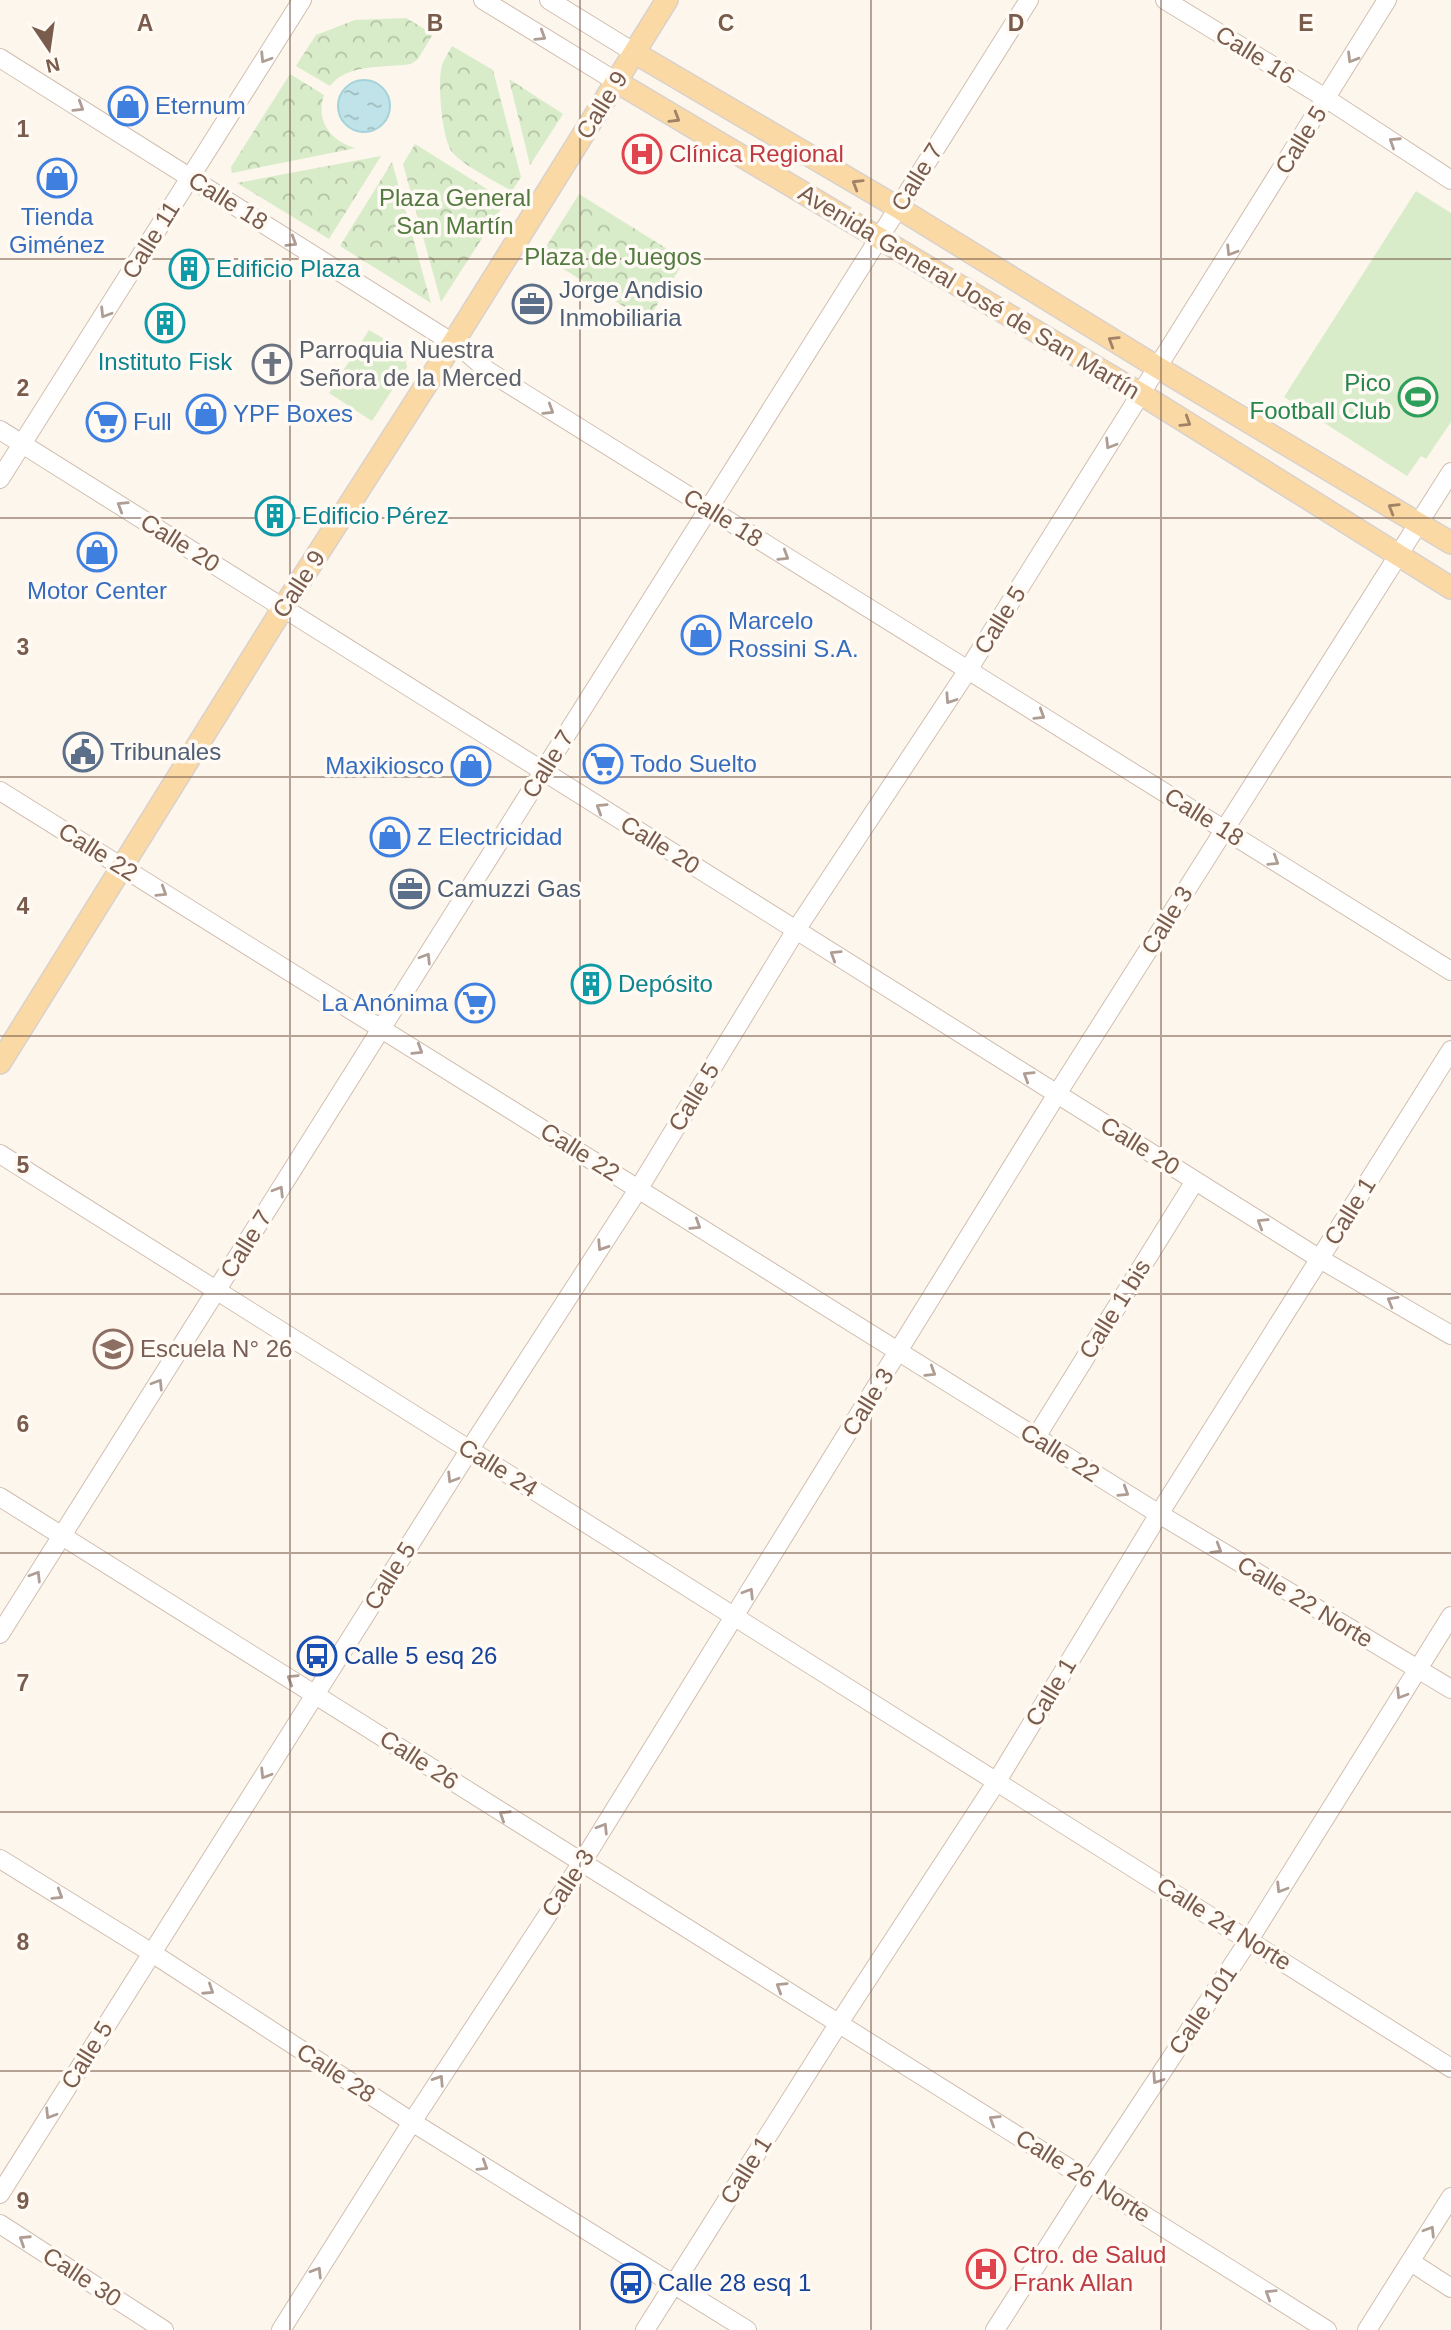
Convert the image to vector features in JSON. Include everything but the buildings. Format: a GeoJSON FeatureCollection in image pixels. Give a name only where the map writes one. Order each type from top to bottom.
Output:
{"type":"FeatureCollection","features":[{"type":"Feature","properties":{"kind":"main road","name":"Calle 9"},"geometry":{"type":"LineString","coordinates":[[0,1063],[283,608],[453,343],[667,0]]}},
{"type":"Feature","properties":{"kind":"main road","name":"Avenida General José de San Martín"},"geometry":{"type":"LineString","coordinates":[[635,53],[897,207],[1451,543]]}},
{"type":"Feature","properties":{"kind":"main road","name":"Avenida General José de San Martín"},"geometry":{"type":"LineString","coordinates":[[617,82],[1141,394],[1451,588]]}},
{"type":"Feature","properties":{"kind":"street","name":"Calle 11"},"geometry":{"type":"LineString","coordinates":[[0,479],[302,0]]}},
{"type":"Feature","properties":{"kind":"street","name":"Avenida General José de San Martín"},"geometry":{"type":"LineString","coordinates":[[484,0],[617,82]]}},
{"type":"Feature","properties":{"kind":"street","name":"Avenida General José de San Martín"},"geometry":{"type":"LineString","coordinates":[[549,0],[635,53]]}},
{"type":"Feature","properties":{"kind":"street","name":"Calle 7"},"geometry":{"type":"LineString","coordinates":[[0,1634],[1029,0]]}},
{"type":"Feature","properties":{"kind":"street","name":"Calle 16"},"geometry":{"type":"LineString","coordinates":[[1165,0],[1327,99],[1451,180]]}},
{"type":"Feature","properties":{"kind":"street","name":"Calle 5"},"geometry":{"type":"LineString","coordinates":[[0,2194],[315,1694],[639,1188],[796,930],[968,670],[1387,0]]}},
{"type":"Feature","properties":{"kind":"street","name":"Calle 18"},"geometry":{"type":"LineString","coordinates":[[0,58],[453,343],[488,371],[1451,971]]}},
{"type":"Feature","properties":{"kind":"street","name":"Calle 20"},"geometry":{"type":"LineString","coordinates":[[0,430],[1320,1259],[1451,1335]]}},
{"type":"Feature","properties":{"kind":"street","name":"Calle 3"},"geometry":{"type":"LineString","coordinates":[[281,2330],[412,2122],[581,1864],[1057,1094],[1451,471]]}},
{"type":"Feature","properties":{"kind":"street","name":"Calle 22"},"geometry":{"type":"LineString","coordinates":[[0,791],[1159,1514]]}},
{"type":"Feature","properties":{"kind":"street","name":"Calle 1"},"geometry":{"type":"LineString","coordinates":[[645,2330],[997,1780],[1159,1514],[1451,1050]]}},
{"type":"Feature","properties":{"kind":"street","name":"Calle 24"},"geometry":{"type":"LineString","coordinates":[[0,1154],[997,1780]]}},
{"type":"Feature","properties":{"kind":"street","name":"Calle 1 bis"},"geometry":{"type":"LineString","coordinates":[[1036,1437],[1195,1181]]}},
{"type":"Feature","properties":{"kind":"street","name":"Calle 26"},"geometry":{"type":"LineString","coordinates":[[0,1497],[581,1864],[839,2023]]}},
{"type":"Feature","properties":{"kind":"street","name":"Calle 22 Norte"},"geometry":{"type":"LineString","coordinates":[[1159,1514],[1451,1689]]}},
{"type":"Feature","properties":{"kind":"street","name":"Calle 101"},"geometry":{"type":"LineString","coordinates":[[995,2330],[1249,1940],[1451,1616]]}},
{"type":"Feature","properties":{"kind":"street","name":"Calle 24 Norte"},"geometry":{"type":"LineString","coordinates":[[997,1780],[1451,2068]]}},
{"type":"Feature","properties":{"kind":"street","name":"Calle 28"},"geometry":{"type":"LineString","coordinates":[[0,1859],[152,1953],[412,2122],[747,2330]]}},
{"type":"Feature","properties":{"kind":"street","name":"Calle 26 Norte"},"geometry":{"type":"LineString","coordinates":[[839,2023],[1327,2330]]}},
{"type":"Feature","properties":{"kind":"street"},"geometry":{"type":"LineString","coordinates":[[1367,2330],[1451,2197]]}},
{"type":"Feature","properties":{"kind":"street","name":"Calle 30"},"geometry":{"type":"LineString","coordinates":[[0,2224],[164,2330]]}},
{"type":"Feature","properties":{"kind":"street"},"geometry":{"type":"LineString","coordinates":[[1411,2262],[1451,2288]]}},
{"type":"Feature","properties":{"kind":"green space"},"geometry":{"type":"Polygon","coordinates":[[[406,18],[433,34],[418,59],[411,64],[356,70],[346,73],[330,86],[296,66],[316,35],[355,20],[406,18]]]}},
{"type":"Feature","properties":{"kind":"green space","name":"Plaza General San Martín"},"geometry":{"type":"Polygon","coordinates":[[[452,46],[493,70],[521,177],[512,191],[463,162],[452,152],[449,145],[442,113],[440,78],[443,64],[452,46]]]}},
{"type":"Feature","properties":{"kind":"green space","name":"Plaza General San Martín"},"geometry":{"type":"Polygon","coordinates":[[[290,74],[324,95],[322,113],[327,129],[339,141],[356,148],[232,173],[231,167],[290,74]]]}},
{"type":"Feature","properties":{"kind":"green space","name":"Plaza General San Martín"},"geometry":{"type":"Polygon","coordinates":[[[509,79],[563,114],[530,165],[509,79]]]}},
{"type":"Feature","properties":{"kind":"green space","name":"Plaza General San Martín"},"geometry":{"type":"Polygon","coordinates":[[[415,144],[506,201],[441,302],[403,164],[415,144]]]}},
{"type":"Feature","properties":{"kind":"green space","name":"Plaza General San Martín"},"geometry":{"type":"Polygon","coordinates":[[[381,156],[329,239],[237,183],[381,156]]]}},
{"type":"Feature","properties":{"kind":"green space","name":"Plaza General San Martín"},"geometry":{"type":"Polygon","coordinates":[[[392,162],[431,303],[340,246],[392,162]]]}},
{"type":"Feature","properties":{"kind":"green space"},"geometry":{"type":"Polygon","coordinates":[[[1416,191],[1451,213],[1451,422],[1426,459],[1421,456],[1407,476],[1284,397],[1416,191]]]}},
{"type":"Feature","properties":{"kind":"green space","name":"Plaza de Juegos"},"geometry":{"type":"Polygon","coordinates":[[[579,194],[685,260],[647,321],[541,255],[579,194]]]}},
{"type":"Feature","properties":{"kind":"green space"},"geometry":{"type":"Polygon","coordinates":[[[369,330],[403,350],[407,367],[372,421],[329,393],[369,330]]]}},
{"type":"Feature","properties":{"kind":"water"},"geometry":{"type":"Polygon","coordinates":[[[364,80],[374,82],[382,88],[388,96],[388,116],[382,124],[374,130],[364,132],[354,130],[346,124],[340,116],[338,106],[340,96],[346,88],[354,82],[364,80]]]}},
{"type":"Feature","properties":{"kind":"place","name":"Eternum"},"geometry":{"type":"Point","coordinates":[128,106]}},
{"type":"Feature","properties":{"kind":"place","name":"Clínica Regional"},"geometry":{"type":"Point","coordinates":[642,154]}},
{"type":"Feature","properties":{"kind":"place","name":"Tienda Giménez"},"geometry":{"type":"Point","coordinates":[57,178]}},
{"type":"Feature","properties":{"kind":"place","name":"Edificio Plaza"},"geometry":{"type":"Point","coordinates":[189,269]}},
{"type":"Feature","properties":{"kind":"place","name":"Jorge Andisio Inmobiliaria"},"geometry":{"type":"Point","coordinates":[532,304]}},
{"type":"Feature","properties":{"kind":"place","name":"Instituto Fisk"},"geometry":{"type":"Point","coordinates":[165,323]}},
{"type":"Feature","properties":{"kind":"place","name":"Parroquia Nuestra Señora de la Merced"},"geometry":{"type":"Point","coordinates":[272,364]}},
{"type":"Feature","properties":{"kind":"place","name":"Pico Football Club"},"geometry":{"type":"Point","coordinates":[1418,397]}},
{"type":"Feature","properties":{"kind":"place","name":"YPF Boxes"},"geometry":{"type":"Point","coordinates":[206,414]}},
{"type":"Feature","properties":{"kind":"place","name":"Full"},"geometry":{"type":"Point","coordinates":[106,422]}},
{"type":"Feature","properties":{"kind":"place","name":"Edificio Pérez"},"geometry":{"type":"Point","coordinates":[275,516]}},
{"type":"Feature","properties":{"kind":"place","name":"Motor Center"},"geometry":{"type":"Point","coordinates":[97,552]}},
{"type":"Feature","properties":{"kind":"place","name":"Marcelo Rossini S.A."},"geometry":{"type":"Point","coordinates":[701,635]}},
{"type":"Feature","properties":{"kind":"place","name":"Tribunales"},"geometry":{"type":"Point","coordinates":[83,752]}},
{"type":"Feature","properties":{"kind":"place","name":"Todo Suelto"},"geometry":{"type":"Point","coordinates":[603,764]}},
{"type":"Feature","properties":{"kind":"place","name":"Maxikiosco"},"geometry":{"type":"Point","coordinates":[471,766]}},
{"type":"Feature","properties":{"kind":"place","name":"Z Electricidad"},"geometry":{"type":"Point","coordinates":[390,837]}},
{"type":"Feature","properties":{"kind":"place","name":"Camuzzi Gas"},"geometry":{"type":"Point","coordinates":[410,889]}},
{"type":"Feature","properties":{"kind":"place","name":"Depósito"},"geometry":{"type":"Point","coordinates":[591,984]}},
{"type":"Feature","properties":{"kind":"place","name":"La Anónima"},"geometry":{"type":"Point","coordinates":[475,1003]}},
{"type":"Feature","properties":{"kind":"place","name":"Escuela N° 26"},"geometry":{"type":"Point","coordinates":[113,1349]}},
{"type":"Feature","properties":{"kind":"place","name":"Calle 5 esq 26"},"geometry":{"type":"Point","coordinates":[317,1656]}},
{"type":"Feature","properties":{"kind":"place","name":"Ctro. de Salud Frank Allan"},"geometry":{"type":"Point","coordinates":[986,2269]}},
{"type":"Feature","properties":{"kind":"place","name":"Calle 28 esq 1"},"geometry":{"type":"Point","coordinates":[631,2283]}}]}
